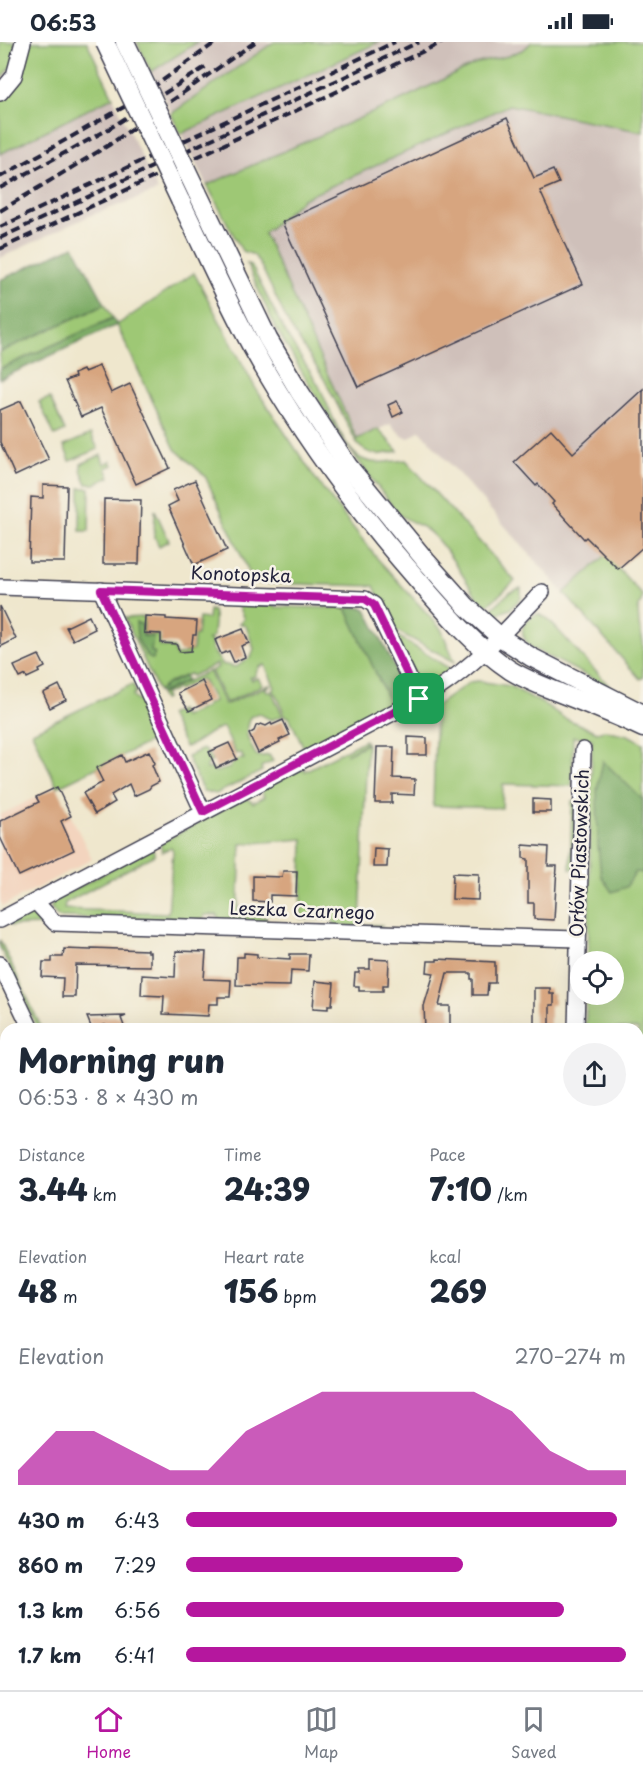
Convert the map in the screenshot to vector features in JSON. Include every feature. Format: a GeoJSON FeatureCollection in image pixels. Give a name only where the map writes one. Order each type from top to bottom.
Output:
{"type":"FeatureCollection","features":[{"type":"Feature","properties":{"kind":"street"},"geometry":{"type":"LineString","coordinates":[[0,93],[14,76],[24,42]]}},
{"type":"Feature","properties":{"kind":"street"},"geometry":{"type":"LineString","coordinates":[[105,42],[188,196],[234,289],[266,372],[329,469],[393,551],[464,630],[486,652],[511,671],[643,728]]}},
{"type":"Feature","properties":{"kind":"street"},"geometry":{"type":"LineString","coordinates":[[125,42],[188,196]]}},
{"type":"Feature","properties":{"kind":"street"},"geometry":{"type":"LineString","coordinates":[[234,289],[348,466],[426,561],[477,617],[500,637],[539,662],[643,714]]}},
{"type":"Feature","properties":{"kind":"street","name":"Konotopska"},"geometry":{"type":"LineString","coordinates":[[0,587],[365,599],[374,605],[419,699]]}},
{"type":"Feature","properties":{"kind":"street"},"geometry":{"type":"LineString","coordinates":[[101,590],[203,812]]}},
{"type":"Feature","properties":{"kind":"street"},"geometry":{"type":"LineString","coordinates":[[0,920],[419,699],[466,669],[486,652],[542,592]]}},
{"type":"Feature","properties":{"kind":"street","name":"Orłów Piastowskich"},"geometry":{"type":"LineString","coordinates":[[576,1023],[583,750]]}},
{"type":"Feature","properties":{"kind":"street","name":"Leszka Czarnego"},"geometry":{"type":"LineString","coordinates":[[36,902],[55,923],[578,939]]}},
{"type":"Feature","properties":{"kind":"street"},"geometry":{"type":"LineString","coordinates":[[0,964],[28,1023]]}},
{"type":"Feature","properties":{"kind":"shaded area"},"geometry":{"type":"Polygon","coordinates":[[[181,42],[532,42],[524,49],[508,56],[478,63],[392,104],[207,185],[147,63],[181,42]]]}},
{"type":"Feature","properties":{"kind":"shaded area"},"geometry":{"type":"Polygon","coordinates":[[[113,97],[158,191],[89,216],[0,258],[0,154],[113,97]]]}},
{"type":"Feature","properties":{"kind":"shaded area"},"geometry":{"type":"Polygon","coordinates":[[[509,105],[643,132],[643,519],[564,593],[420,430],[409,438],[404,437],[390,424],[358,439],[264,233],[303,199],[509,105]]]}},
{"type":"Feature","properties":{"kind":"shaded area"},"geometry":{"type":"Polygon","coordinates":[[[57,787],[92,859],[3,906],[0,900],[0,815],[57,787]]]}},
{"type":"Feature","properties":{"kind":"green space"},"geometry":{"type":"Polygon","coordinates":[[[0,42],[16,42],[13,64],[0,82],[0,42]]]}},
{"type":"Feature","properties":{"kind":"green space"},"geometry":{"type":"Polygon","coordinates":[[[29,42],[87,42],[113,97],[0,154],[0,100],[20,74],[29,42]]]}},
{"type":"Feature","properties":{"kind":"green space"},"geometry":{"type":"Polygon","coordinates":[[[137,42],[198,42],[151,72],[137,42]]]}},
{"type":"Feature","properties":{"kind":"green space"},"geometry":{"type":"Polygon","coordinates":[[[274,42],[379,42],[181,134],[171,114],[274,42]]]}},
{"type":"Feature","properties":{"kind":"green space"},"geometry":{"type":"Polygon","coordinates":[[[532,42],[643,42],[643,132],[509,105],[303,199],[264,233],[357,439],[378,429],[398,451],[372,454],[358,445],[324,379],[289,325],[262,268],[254,255],[242,251],[207,185],[392,104],[478,63],[508,56],[524,49],[532,42]]]}},
{"type":"Feature","properties":{"kind":"green space"},"geometry":{"type":"Polygon","coordinates":[[[74,246],[105,304],[0,352],[0,280],[74,246]]]}},
{"type":"Feature","properties":{"kind":"green space"},"geometry":{"type":"Polygon","coordinates":[[[247,264],[251,265],[287,335],[319,386],[336,425],[353,453],[371,462],[406,460],[515,581],[489,604],[484,604],[479,600],[439,541],[431,533],[398,514],[342,439],[275,327],[247,264]]]}},
{"type":"Feature","properties":{"kind":"green space"},"geometry":{"type":"Polygon","coordinates":[[[194,273],[256,389],[317,481],[376,557],[441,629],[455,662],[393,629],[374,586],[254,583],[205,476],[175,449],[117,325],[194,273]]]}},
{"type":"Feature","properties":{"kind":"green space"},"geometry":{"type":"Polygon","coordinates":[[[105,304],[113,318],[0,369],[0,352],[105,304]]]}},
{"type":"Feature","properties":{"kind":"green space"},"geometry":{"type":"Polygon","coordinates":[[[113,318],[117,325],[0,379],[0,369],[113,318]]]}},
{"type":"Feature","properties":{"kind":"green space"},"geometry":{"type":"Polygon","coordinates":[[[50,398],[65,431],[55,436],[39,402],[50,398]]]}},
{"type":"Feature","properties":{"kind":"green space"},"geometry":{"type":"Polygon","coordinates":[[[91,434],[98,449],[70,461],[64,446],[91,434]]]}},
{"type":"Feature","properties":{"kind":"green space"},"geometry":{"type":"Polygon","coordinates":[[[101,455],[104,464],[111,461],[113,465],[106,468],[110,477],[95,484],[87,484],[81,464],[101,455]]]}},
{"type":"Feature","properties":{"kind":"green space"},"geometry":{"type":"Polygon","coordinates":[[[80,488],[90,488],[89,531],[80,531],[80,488]]]}},
{"type":"Feature","properties":{"kind":"green space"},"geometry":{"type":"Polygon","coordinates":[[[155,510],[169,541],[159,546],[154,535],[155,510]]]}},
{"type":"Feature","properties":{"kind":"green space"},"geometry":{"type":"Polygon","coordinates":[[[606,555],[643,596],[638,610],[643,642],[643,678],[640,679],[564,593],[606,555]]]}},
{"type":"Feature","properties":{"kind":"green space"},"geometry":{"type":"Polygon","coordinates":[[[521,588],[521,598],[510,609],[494,615],[488,612],[510,592],[521,588]]]}},
{"type":"Feature","properties":{"kind":"green space"},"geometry":{"type":"Polygon","coordinates":[[[241,600],[268,600],[274,607],[346,608],[391,706],[306,752],[289,717],[285,716],[277,695],[272,690],[275,688],[265,665],[259,667],[254,677],[250,677],[252,680],[258,678],[263,685],[226,703],[211,671],[218,667],[217,664],[192,676],[190,674],[170,682],[158,691],[125,618],[144,617],[144,634],[159,635],[160,646],[174,648],[176,656],[193,650],[199,618],[208,619],[209,610],[213,611],[213,636],[208,640],[211,640],[212,649],[222,664],[236,667],[251,657],[254,649],[246,626],[239,623],[244,619],[238,606],[241,600]]]}},
{"type":"Feature","properties":{"kind":"green space"},"geometry":{"type":"Polygon","coordinates":[[[346,608],[366,609],[407,695],[391,706],[346,608]]]}},
{"type":"Feature","properties":{"kind":"green space"},"geometry":{"type":"Polygon","coordinates":[[[538,614],[547,618],[611,688],[532,648],[527,643],[523,633],[524,624],[538,614]]]}},
{"type":"Feature","properties":{"kind":"green space"},"geometry":{"type":"Polygon","coordinates":[[[136,622],[142,625],[143,636],[153,637],[151,651],[155,653],[153,659],[148,658],[137,639],[136,622]]]}},
{"type":"Feature","properties":{"kind":"green space"},"geometry":{"type":"Polygon","coordinates":[[[391,632],[452,670],[421,691],[391,632]]]}},
{"type":"Feature","properties":{"kind":"green space"},"geometry":{"type":"Polygon","coordinates":[[[209,671],[225,705],[269,685],[265,688],[273,694],[283,716],[271,720],[258,713],[250,717],[247,732],[254,752],[258,756],[269,755],[273,761],[261,767],[262,771],[216,794],[203,791],[187,757],[202,749],[206,751],[212,761],[206,766],[207,769],[211,768],[215,772],[230,768],[240,759],[244,759],[241,753],[236,754],[223,727],[185,747],[169,715],[179,710],[183,717],[214,701],[203,680],[164,694],[166,699],[163,700],[160,694],[209,671]]]}},
{"type":"Feature","properties":{"kind":"green space"},"geometry":{"type":"Polygon","coordinates":[[[185,676],[187,681],[160,694],[158,691],[164,688],[163,686],[185,676]]]}},
{"type":"Feature","properties":{"kind":"green space"},"geometry":{"type":"Polygon","coordinates":[[[470,682],[510,686],[564,718],[597,732],[604,730],[628,735],[643,743],[643,1023],[585,1023],[586,1005],[624,1005],[624,951],[588,951],[592,739],[573,737],[572,786],[503,784],[502,808],[433,806],[436,706],[470,682]]]}},
{"type":"Feature","properties":{"kind":"green space"},"geometry":{"type":"Polygon","coordinates":[[[133,684],[136,692],[133,695],[136,700],[141,700],[158,738],[57,787],[32,732],[133,684]]]}},
{"type":"Feature","properties":{"kind":"green space"},"geometry":{"type":"Polygon","coordinates":[[[365,740],[366,743],[346,754],[367,744],[360,925],[382,925],[381,927],[335,926],[332,919],[301,919],[303,839],[241,844],[238,916],[266,917],[266,923],[220,922],[217,915],[204,915],[203,921],[58,917],[51,908],[53,901],[150,848],[155,855],[65,903],[64,909],[168,913],[173,851],[171,847],[162,852],[160,843],[246,797],[253,803],[264,797],[263,788],[303,768],[305,771],[365,740]]]}},
{"type":"Feature","properties":{"kind":"green space"},"geometry":{"type":"Polygon","coordinates":[[[603,761],[643,800],[643,873],[636,872],[626,887],[612,892],[601,876],[598,845],[597,790],[603,761]]]}},
{"type":"Feature","properties":{"kind":"green space"},"geometry":{"type":"Polygon","coordinates":[[[572,801],[577,801],[575,869],[570,869],[572,801]]]}},
{"type":"Feature","properties":{"kind":"green space"},"geometry":{"type":"Polygon","coordinates":[[[29,913],[36,914],[46,925],[11,926],[8,923],[29,913]]]}},
{"type":"Feature","properties":{"kind":"green space"},"geometry":{"type":"Polygon","coordinates":[[[0,940],[39,1023],[35,1023],[0,947],[0,940]]]}},
{"type":"Feature","properties":{"kind":"building"},"geometry":{"type":"Polygon","coordinates":[[[507,118],[534,178],[553,170],[559,183],[540,191],[583,284],[358,387],[282,222],[507,118]]]}},
{"type":"Feature","properties":{"kind":"building"},"geometry":{"type":"Polygon","coordinates":[[[99,366],[111,393],[130,384],[170,468],[136,484],[101,408],[81,417],[65,381],[75,377],[74,374],[83,370],[84,372],[99,366]]]}},
{"type":"Feature","properties":{"kind":"building"},"geometry":{"type":"Polygon","coordinates":[[[643,389],[643,547],[618,569],[586,537],[584,539],[552,504],[554,502],[538,484],[536,486],[514,462],[551,429],[573,453],[643,389]]]}},
{"type":"Feature","properties":{"kind":"building"},"geometry":{"type":"Polygon","coordinates":[[[21,401],[49,460],[15,476],[0,442],[0,410],[21,401]]]}},
{"type":"Feature","properties":{"kind":"building"},"geometry":{"type":"Polygon","coordinates":[[[397,401],[403,412],[393,417],[388,405],[397,401]]]}},
{"type":"Feature","properties":{"kind":"building"},"geometry":{"type":"Polygon","coordinates":[[[195,480],[227,550],[194,565],[168,506],[178,501],[173,490],[195,480]]]}},
{"type":"Feature","properties":{"kind":"building"},"geometry":{"type":"Polygon","coordinates":[[[43,485],[67,486],[65,562],[29,562],[31,497],[43,498],[43,485]]]}},
{"type":"Feature","properties":{"kind":"building"},"geometry":{"type":"Polygon","coordinates":[[[104,499],[141,500],[139,564],[103,564],[104,499]]]}},
{"type":"Feature","properties":{"kind":"building"},"geometry":{"type":"Polygon","coordinates":[[[0,606],[16,639],[0,647],[0,606]]]}},
{"type":"Feature","properties":{"kind":"building"},"geometry":{"type":"Polygon","coordinates":[[[89,616],[95,629],[73,640],[66,627],[89,616]]]}},
{"type":"Feature","properties":{"kind":"building"},"geometry":{"type":"Polygon","coordinates":[[[145,616],[197,621],[191,651],[180,652],[176,644],[161,643],[161,634],[144,633],[145,616]]]}},
{"type":"Feature","properties":{"kind":"building"},"geometry":{"type":"Polygon","coordinates":[[[243,629],[249,643],[241,646],[245,657],[234,662],[229,651],[221,654],[215,640],[243,629]]]}},
{"type":"Feature","properties":{"kind":"building"},"geometry":{"type":"Polygon","coordinates":[[[39,655],[45,667],[27,678],[26,675],[20,678],[14,666],[39,655]]]}},
{"type":"Feature","properties":{"kind":"building"},"geometry":{"type":"Polygon","coordinates":[[[202,681],[211,700],[189,711],[178,693],[202,681]]]}},
{"type":"Feature","properties":{"kind":"building"},"geometry":{"type":"Polygon","coordinates":[[[59,685],[66,700],[50,708],[43,693],[59,685]]]}},
{"type":"Feature","properties":{"kind":"building"},"geometry":{"type":"Polygon","coordinates":[[[283,720],[290,735],[258,753],[249,734],[256,726],[261,724],[266,726],[271,723],[272,725],[283,720]]]}},
{"type":"Feature","properties":{"kind":"building"},"geometry":{"type":"Polygon","coordinates":[[[408,737],[427,738],[427,755],[408,755],[408,737]]]}},
{"type":"Feature","properties":{"kind":"building"},"geometry":{"type":"Polygon","coordinates":[[[229,743],[237,759],[216,768],[209,752],[229,743]]]}},
{"type":"Feature","properties":{"kind":"building"},"geometry":{"type":"Polygon","coordinates":[[[377,747],[394,747],[393,778],[415,779],[414,795],[392,794],[392,803],[375,803],[377,747]]]}},
{"type":"Feature","properties":{"kind":"building"},"geometry":{"type":"Polygon","coordinates":[[[149,751],[155,763],[152,765],[159,782],[134,796],[129,784],[111,795],[115,802],[95,814],[83,793],[103,782],[96,768],[122,755],[125,762],[149,751]]]}},
{"type":"Feature","properties":{"kind":"building"},"geometry":{"type":"Polygon","coordinates":[[[57,787],[71,816],[61,821],[74,850],[19,876],[0,837],[0,821],[39,802],[36,797],[57,787]]]}},
{"type":"Feature","properties":{"kind":"building"},"geometry":{"type":"Polygon","coordinates":[[[533,799],[551,800],[551,812],[533,812],[533,799]]]}},
{"type":"Feature","properties":{"kind":"building"},"geometry":{"type":"Polygon","coordinates":[[[523,845],[549,847],[548,866],[557,866],[554,920],[534,919],[534,903],[528,903],[528,859],[523,858],[523,845]]]}},
{"type":"Feature","properties":{"kind":"building"},"geometry":{"type":"Polygon","coordinates":[[[374,848],[388,849],[387,867],[373,867],[374,848]]]}},
{"type":"Feature","properties":{"kind":"building"},"geometry":{"type":"Polygon","coordinates":[[[283,871],[297,871],[296,896],[270,895],[270,902],[253,901],[253,876],[282,877],[283,871]]]}},
{"type":"Feature","properties":{"kind":"building"},"geometry":{"type":"Polygon","coordinates":[[[453,873],[479,874],[478,900],[452,899],[453,873]]]}},
{"type":"Feature","properties":{"kind":"building"},"geometry":{"type":"Polygon","coordinates":[[[91,948],[147,950],[150,952],[150,966],[76,965],[75,997],[62,997],[63,978],[42,977],[43,962],[52,962],[52,957],[63,957],[64,949],[91,950],[91,948]]]}},
{"type":"Feature","properties":{"kind":"building"},"geometry":{"type":"Polygon","coordinates":[[[176,951],[206,952],[204,979],[231,980],[230,997],[218,997],[218,1004],[209,1004],[208,1016],[163,1014],[164,996],[141,995],[142,975],[175,977],[176,951]]]}},
{"type":"Feature","properties":{"kind":"building"},"geometry":{"type":"Polygon","coordinates":[[[244,953],[257,954],[257,957],[290,959],[290,954],[309,954],[308,971],[291,970],[290,986],[236,985],[237,957],[244,957],[244,953]]]}},
{"type":"Feature","properties":{"kind":"building"},"geometry":{"type":"Polygon","coordinates":[[[370,959],[389,960],[388,985],[383,985],[383,991],[359,991],[359,986],[354,986],[355,973],[359,973],[359,969],[370,969],[370,959]]]}},
{"type":"Feature","properties":{"kind":"building"},"geometry":{"type":"Polygon","coordinates":[[[437,959],[495,962],[495,983],[488,983],[487,995],[473,995],[471,973],[447,973],[439,1006],[450,1006],[450,1023],[425,1023],[424,1006],[434,973],[427,972],[428,961],[437,961],[437,959]]]}},
{"type":"Feature","properties":{"kind":"building"},"geometry":{"type":"Polygon","coordinates":[[[315,981],[334,983],[332,1005],[328,1005],[328,1009],[313,1008],[315,981]]]}},
{"type":"Feature","properties":{"kind":"building"},"geometry":{"type":"Polygon","coordinates":[[[534,988],[550,988],[550,994],[554,994],[554,1005],[550,1005],[550,1023],[534,1023],[534,988]]]}},
{"type":"Feature","properties":{"kind":"building"},"geometry":{"type":"Polygon","coordinates":[[[126,1016],[121,1018],[123,1023],[90,1023],[87,1017],[126,1016]]]}},
{"type":"Feature","properties":{"kind":"railway"},"geometry":{"type":"LineString","coordinates":[[0,177],[131,103],[216,42]]}},
{"type":"Feature","properties":{"kind":"railway"},"geometry":{"type":"LineString","coordinates":[[0,211],[109,145],[255,42]]}},
{"type":"Feature","properties":{"kind":"railway"},"geometry":{"type":"LineString","coordinates":[[0,227],[395,42]]}},
{"type":"Feature","properties":{"kind":"railway"},"geometry":{"type":"LineString","coordinates":[[0,238],[419,42]]}},
{"type":"Feature","properties":{"kind":"railway"},"geometry":{"type":"LineString","coordinates":[[0,249],[443,42]]}},
{"type":"Feature","properties":{"kind":"railway"},"geometry":{"type":"LineString","coordinates":[[0,188],[107,130],[207,66]]}},
{"type":"Feature","properties":{"kind":"route"},"geometry":{"type":"LineString","coordinates":[[101,590],[365,599],[374,605],[419,699],[203,812],[101,590]]}}]}
